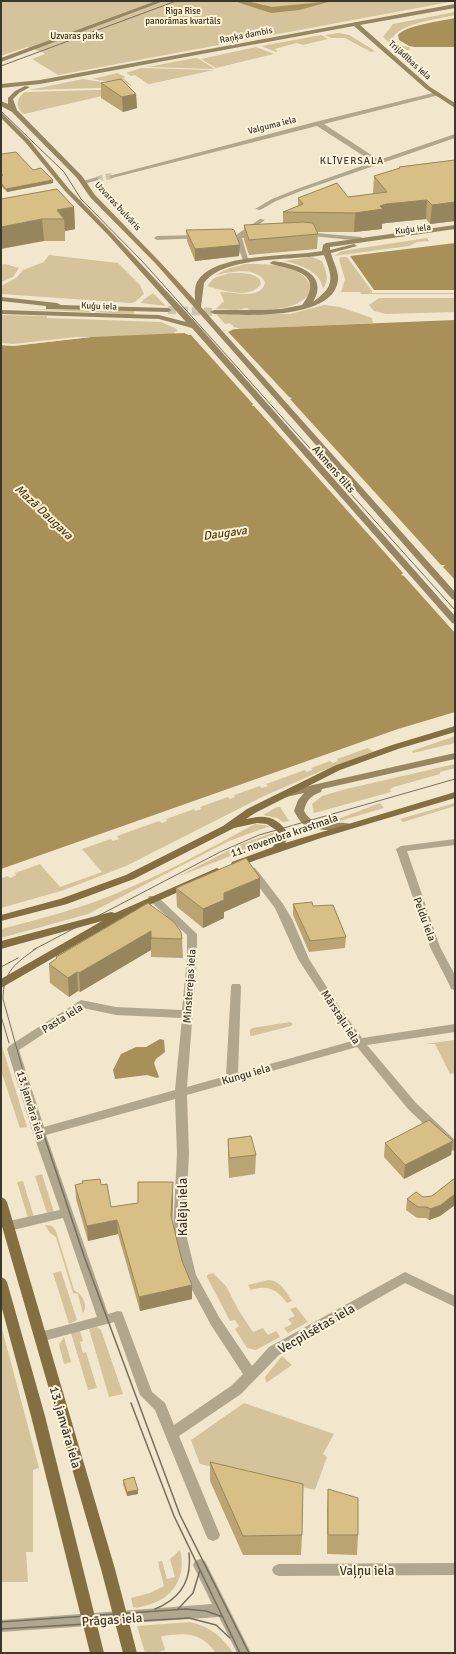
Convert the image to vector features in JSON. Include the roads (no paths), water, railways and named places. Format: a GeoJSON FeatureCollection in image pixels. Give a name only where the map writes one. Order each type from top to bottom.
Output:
{"type":"FeatureCollection","features":[{"type":"Feature","properties":{"kind":"main road"},"geometry":{"type":"LineString","coordinates":[[1,60],[161,1]]}},
{"type":"Feature","properties":{"kind":"main road","name":"Raņķa dambis"},"geometry":{"type":"LineString","coordinates":[[1,90],[8,87],[455,6]]}},
{"type":"Feature","properties":{"kind":"main road","name":"Trijādības iela"},"geometry":{"type":"LineString","coordinates":[[355,24],[428,88],[455,106]]}},
{"type":"Feature","properties":{"kind":"main road","name":"Raņķa dambis"},"geometry":{"type":"LineString","coordinates":[[14,111],[10,103],[13,95],[40,82]]}},
{"type":"Feature","properties":{"kind":"main road","name":"Raņķa dambis"},"geometry":{"type":"LineString","coordinates":[[1,86],[8,87]]}},
{"type":"Feature","properties":{"kind":"main road","name":"Uzvaras bulvāris"},"geometry":{"type":"LineString","coordinates":[[1,103],[14,111],[83,182],[92,196],[158,263],[214,329]]}},
{"type":"Feature","properties":{"kind":"main road"},"geometry":{"type":"LineString","coordinates":[[1,114],[72,187],[111,235],[196,328]]}},
{"type":"Feature","properties":{"kind":"main road"},"geometry":{"type":"LineString","coordinates":[[56,192],[83,182]]}},
{"type":"Feature","properties":{"kind":"main road","name":"Kuģu iela"},"geometry":{"type":"LineString","coordinates":[[326,248],[361,239],[455,227]]}},
{"type":"Feature","properties":{"kind":"main road","name":"Kuģu iela"},"geometry":{"type":"LineString","coordinates":[[326,248],[455,233]]}},
{"type":"Feature","properties":{"kind":"main road"},"geometry":{"type":"LineString","coordinates":[[197,308],[200,302],[198,290],[203,279],[211,272],[223,267],[326,248],[335,276],[334,286],[324,297],[304,307],[276,312],[214,312]]}},
{"type":"Feature","properties":{"kind":"main road"},"geometry":{"type":"LineString","coordinates":[[249,262],[286,265],[308,275],[315,283],[315,292],[304,307]]}},
{"type":"Feature","properties":{"kind":"main road","name":"Kuģu iela"},"geometry":{"type":"LineString","coordinates":[[1,299],[75,307]]}},
{"type":"Feature","properties":{"kind":"main road","name":"Kuģu iela"},"geometry":{"type":"LineString","coordinates":[[1,309],[75,307],[168,310]]}},
{"type":"Feature","properties":{"kind":"main road","name":"Kuģu iela"},"geometry":{"type":"LineString","coordinates":[[1,312],[158,317],[196,328]]}},
{"type":"Feature","properties":{"kind":"main road","name":"Akmens tilts"},"geometry":{"type":"LineString","coordinates":[[196,328],[455,621]]}},
{"type":"Feature","properties":{"kind":"main road","name":"Akmens tilts"},"geometry":{"type":"LineString","coordinates":[[214,329],[455,597]]}},
{"type":"Feature","properties":{"kind":"main road"},"geometry":{"type":"LineString","coordinates":[[1,921],[6,917],[63,902],[130,877],[227,828],[251,812],[284,794],[337,768],[394,747],[455,729]]}},
{"type":"Feature","properties":{"kind":"main road"},"geometry":{"type":"LineString","coordinates":[[284,794],[455,756]]}},
{"type":"Feature","properties":{"kind":"main road"},"geometry":{"type":"LineString","coordinates":[[347,826],[326,828],[317,826],[305,822],[299,811],[303,799],[312,792],[352,779]]}},
{"type":"Feature","properties":{"kind":"main road","name":"11. novembra krastmala"},"geometry":{"type":"LineString","coordinates":[[3,983],[127,911],[204,876],[278,848],[347,826],[455,795]]}},
{"type":"Feature","properties":{"kind":"main road"},"geometry":{"type":"LineString","coordinates":[[227,828],[257,820],[270,821],[279,825],[284,835],[278,848]]}},
{"type":"Feature","properties":{"kind":"main road","name":"11. novembra krastmala"},"geometry":{"type":"LineString","coordinates":[[1,945],[127,911]]}},
{"type":"Feature","properties":{"kind":"main road","name":"13. janvāra iela"},"geometry":{"type":"LineString","coordinates":[[1,1202],[122,1618],[130,1653]]}},
{"type":"Feature","properties":{"kind":"main road","name":"13. janvāra iela"},"geometry":{"type":"LineString","coordinates":[[1,1282],[42,1430],[97,1653]]}},
{"type":"Feature","properties":{"kind":"street","name":"Valguma iela"},"geometry":{"type":"LineString","coordinates":[[112,176],[202,154],[317,123],[437,94]]}},
{"type":"Feature","properties":{"kind":"street"},"geometry":{"type":"LineString","coordinates":[[317,123],[379,163]]}},
{"type":"Feature","properties":{"kind":"street"},"geometry":{"type":"LineString","coordinates":[[258,209],[274,200],[299,190],[455,136]]}},
{"type":"Feature","properties":{"kind":"street"},"geometry":{"type":"LineString","coordinates":[[83,182],[97,179]]}},
{"type":"Feature","properties":{"kind":"street"},"geometry":{"type":"LineString","coordinates":[[238,236],[259,221]]}},
{"type":"Feature","properties":{"kind":"street","name":"Kuģu iela"},"geometry":{"type":"LineString","coordinates":[[326,248],[319,239],[300,234],[327,238],[361,239]]}},
{"type":"Feature","properties":{"kind":"street"},"geometry":{"type":"LineString","coordinates":[[216,237],[269,235]]}},
{"type":"Feature","properties":{"kind":"street"},"geometry":{"type":"LineString","coordinates":[[238,236],[249,262]]}},
{"type":"Feature","properties":{"kind":"street"},"geometry":{"type":"LineString","coordinates":[[157,238],[208,237]]}},
{"type":"Feature","properties":{"kind":"street","name":"Peldu iela"},"geometry":{"type":"LineString","coordinates":[[455,842],[401,849],[436,947],[455,986]]}},
{"type":"Feature","properties":{"kind":"street","name":"Mārstaļu iela"},"geometry":{"type":"LineString","coordinates":[[251,870],[277,903],[306,962],[358,1043],[412,1106],[455,1147]]}},
{"type":"Feature","properties":{"kind":"street","name":"Minsterejas iela"},"geometry":{"type":"LineString","coordinates":[[153,898],[192,934],[181,1092]]}},
{"type":"Feature","properties":{"kind":"street"},"geometry":{"type":"LineString","coordinates":[[232,1078],[236,987]]}},
{"type":"Feature","properties":{"kind":"street","name":"Pasta iela"},"geometry":{"type":"LineString","coordinates":[[13,1049],[81,1004],[116,1010],[187,1014]]}},
{"type":"Feature","properties":{"kind":"street","name":"Kungu iela"},"geometry":{"type":"LineString","coordinates":[[40,1133],[358,1043],[455,1028]]}},
{"type":"Feature","properties":{"kind":"street","name":"13. janvāra iela"},"geometry":{"type":"LineString","coordinates":[[13,1049],[66,1213],[104,1320]]}},
{"type":"Feature","properties":{"kind":"street","name":"Kalēju iela"},"geometry":{"type":"LineString","coordinates":[[181,1092],[183,1154],[179,1230],[190,1275],[215,1321],[251,1375]]}},
{"type":"Feature","properties":{"kind":"street"},"geometry":{"type":"LineString","coordinates":[[9,1226],[66,1213]]}},
{"type":"Feature","properties":{"kind":"street","name":"Vecpilsētas iela"},"geometry":{"type":"LineString","coordinates":[[171,1434],[236,1390],[274,1351],[405,1277],[455,1302]]}},
{"type":"Feature","properties":{"kind":"street"},"geometry":{"type":"LineString","coordinates":[[40,1337],[118,1316],[147,1395],[160,1407],[213,1535]]}},
{"type":"Feature","properties":{"kind":"street"},"geometry":{"type":"LineString","coordinates":[[200,1565],[244,1653]]}},
{"type":"Feature","properties":{"kind":"street","name":"Vaļņu iela"},"geometry":{"type":"LineString","coordinates":[[279,1570],[455,1569]]}},
{"type":"Feature","properties":{"kind":"street","name":"Prāgas iela"},"geometry":{"type":"LineString","coordinates":[[1,1626],[89,1621],[223,1610]]}},
{"type":"Feature","properties":{"kind":"water"},"geometry":{"type":"Polygon","coordinates":[[[234,1],[247,1],[272,7],[332,1],[299,10],[271,13],[234,1]]]}},
{"type":"Feature","properties":{"kind":"water"},"geometry":{"type":"Polygon","coordinates":[[[455,18],[455,47],[415,47],[409,46],[399,40],[398,35],[408,29],[455,18]]]}},
{"type":"Feature","properties":{"kind":"water"},"geometry":{"type":"Polygon","coordinates":[[[455,243],[455,290],[374,290],[350,256],[455,243]]]}},
{"type":"Feature","properties":{"kind":"water"},"geometry":{"type":"Polygon","coordinates":[[[455,320],[455,712],[398,729],[1,869],[1,345],[13,346],[91,337],[185,333],[189,335],[237,329],[455,320]]]}},
{"type":"Feature","properties":{"kind":"water"},"geometry":{"type":"Polygon","coordinates":[[[160,1039],[164,1040],[165,1052],[156,1059],[154,1063],[159,1077],[157,1078],[147,1075],[115,1079],[113,1070],[121,1054],[136,1047],[146,1047],[160,1039]]]}},
{"type":"Feature","properties":{"kind":"tunnel"},"geometry":{"type":"LineString","coordinates":[[97,179],[112,176]]}},
{"type":"Feature","properties":{"kind":"tunnel"},"geometry":{"type":"LineString","coordinates":[[168,310],[214,312]]}},
{"type":"Feature","properties":{"kind":"tram line"},"geometry":{"type":"LineString","coordinates":[[1,66],[176,1]]}},
{"type":"Feature","properties":{"kind":"tram line"},"geometry":{"type":"LineString","coordinates":[[1,111],[64,172],[81,199],[142,261],[455,610]]}},
{"type":"Feature","properties":{"kind":"tram line"},"geometry":{"type":"LineString","coordinates":[[33,950],[220,852],[259,835],[455,779]]}},
{"type":"Feature","properties":{"kind":"tram line"},"geometry":{"type":"LineString","coordinates":[[27,1085],[3,999],[5,981],[8,975],[17,963],[37,948]]}},
{"type":"Feature","properties":{"kind":"tram line"},"geometry":{"type":"LineString","coordinates":[[1,967],[18,958]]}},
{"type":"Feature","properties":{"kind":"tram line"},"geometry":{"type":"LineString","coordinates":[[1,1016],[9,1043]]}},
{"type":"Feature","properties":{"kind":"tram line"},"geometry":{"type":"LineString","coordinates":[[27,1084],[84,1256],[180,1515],[249,1653]]}},
{"type":"Feature","properties":{"kind":"tram line"},"geometry":{"type":"LineString","coordinates":[[131,1403],[174,1516],[223,1617]]}},
{"type":"Feature","properties":{"kind":"tram line"},"geometry":{"type":"LineString","coordinates":[[155,1609],[164,1605],[178,1594],[186,1580],[189,1553]]}},
{"type":"Feature","properties":{"kind":"tram line"},"geometry":{"type":"LineString","coordinates":[[177,1610],[193,1593],[200,1570]]}},
{"type":"Feature","properties":{"kind":"tram line"},"geometry":{"type":"LineString","coordinates":[[1,1622],[177,1610]]}},
{"type":"Feature","properties":{"kind":"tram line"},"geometry":{"type":"LineString","coordinates":[[177,1610],[206,1611],[223,1617]]}},
{"type":"Feature","properties":{"kind":"tram line"},"geometry":{"type":"LineString","coordinates":[[223,1617],[240,1653]]}},
{"type":"Feature","properties":{"kind":"tram line"},"geometry":{"type":"LineString","coordinates":[[1,1629],[189,1618],[216,1625],[230,1638]]}},
{"type":"Feature","properties":{"kind":"district","name":"KLĪVERSALA"},"geometry":{"type":"Point","coordinates":[352,160]}},
{"type":"Feature","properties":{"kind":"park label","name":"Riga Rise panorāmas kvartāls"},"geometry":{"type":"Point","coordinates":[183,16]}},
{"type":"Feature","properties":{"kind":"park label","name":"Uzvaras parks"},"geometry":{"type":"Point","coordinates":[77,36]}},
{"type":"Feature","properties":{"kind":"water label","name":"Mazā Daugava"},"geometry":{"type":"Point","coordinates":[44,512]}},
{"type":"Feature","properties":{"kind":"water label","name":"Daugava"},"geometry":{"type":"Point","coordinates":[225,533]}}]}
